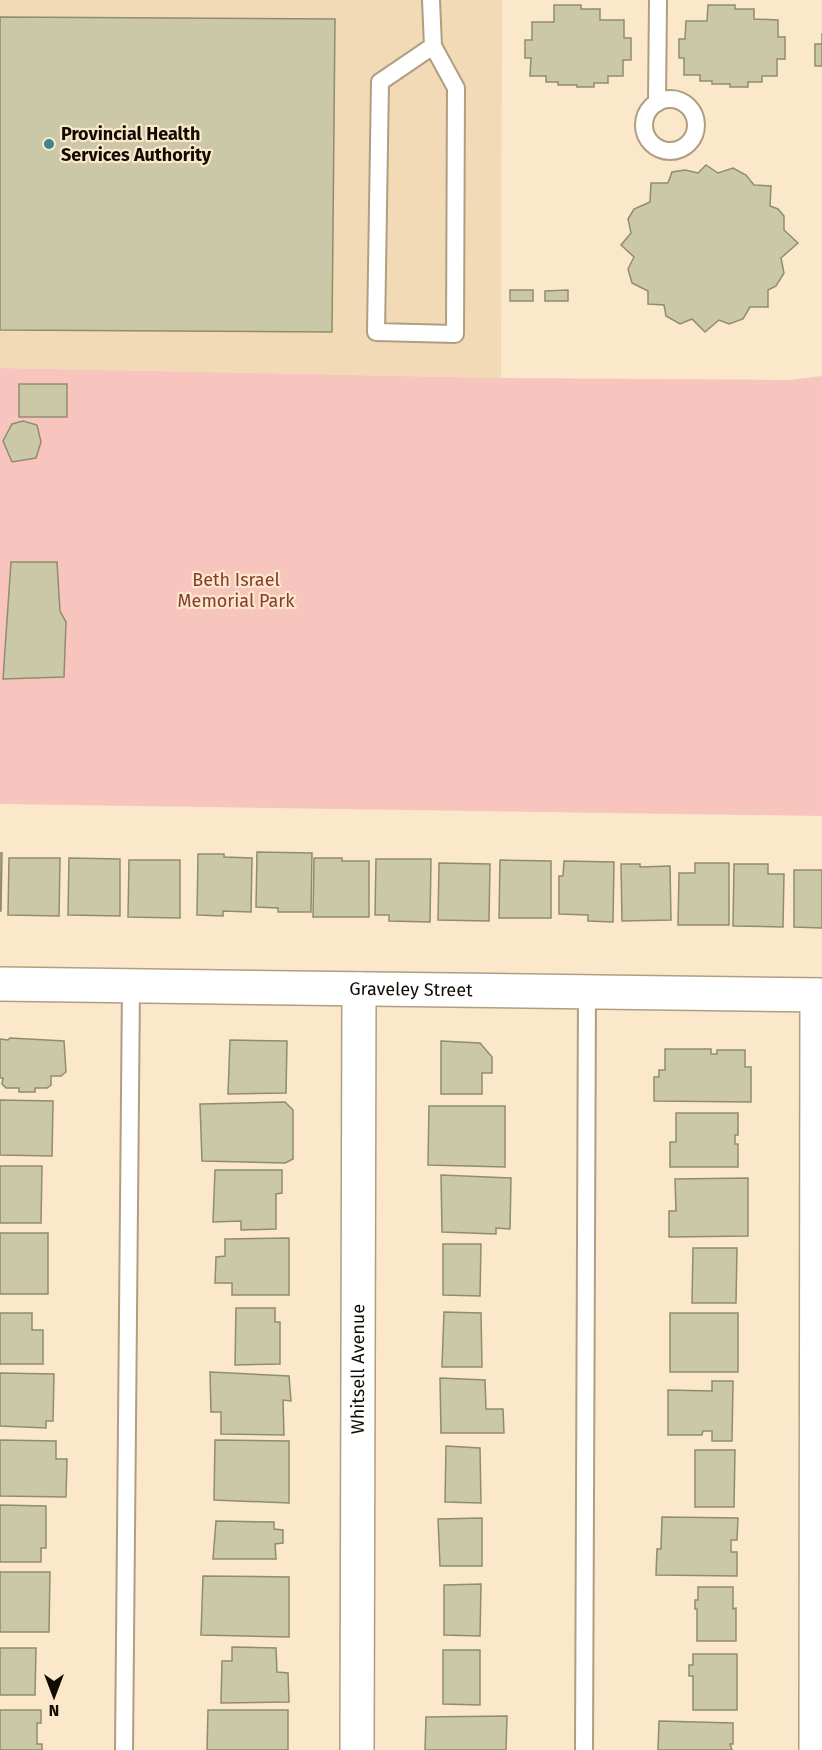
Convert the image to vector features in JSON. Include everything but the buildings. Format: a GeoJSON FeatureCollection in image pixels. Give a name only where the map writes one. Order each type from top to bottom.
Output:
{"type":"FeatureCollection","features":[{"type":"Feature","properties":{"kind":"street","name":"Graveley Street"},"geometry":{"type":"LineString","coordinates":[[0,984],[819,995]]}},
{"type":"Feature","properties":{"kind":"street","name":"Whitsell Avenue"},"geometry":{"type":"LineString","coordinates":[[357,1750],[359,989]]}},
{"type":"Feature","properties":{"kind":"street"},"geometry":{"type":"LineString","coordinates":[[816,1750],[819,995]]}},
{"type":"Feature","properties":{"kind":"lane"},"geometry":{"type":"LineString","coordinates":[[431,0],[433,46],[456,88],[455,334],[376,332],[380,82],[433,46]]}},
{"type":"Feature","properties":{"kind":"lane"},"geometry":{"type":"LineString","coordinates":[[657,103],[658,0]]}},
{"type":"Feature","properties":{"kind":"lane"},"geometry":{"type":"LineString","coordinates":[[124,1750],[131,986]]}},
{"type":"Feature","properties":{"kind":"lane"},"geometry":{"type":"LineString","coordinates":[[584,1750],[587,991]]}},
{"type":"Feature","properties":{"kind":"shaded area"},"geometry":{"type":"Polygon","coordinates":[[[0,0],[502,0],[501,378],[0,368],[0,0]]]}},
{"type":"Feature","properties":{"kind":"green space","name":"Beth Israel Memorial Park"},"geometry":{"type":"Polygon","coordinates":[[[0,368],[501,378],[789,380],[822,376],[822,816],[0,804],[0,368]]]}},
{"type":"Feature","properties":{"kind":"place","name":"Provincial Health Services Authority"},"geometry":{"type":"Point","coordinates":[49,144]}}]}
